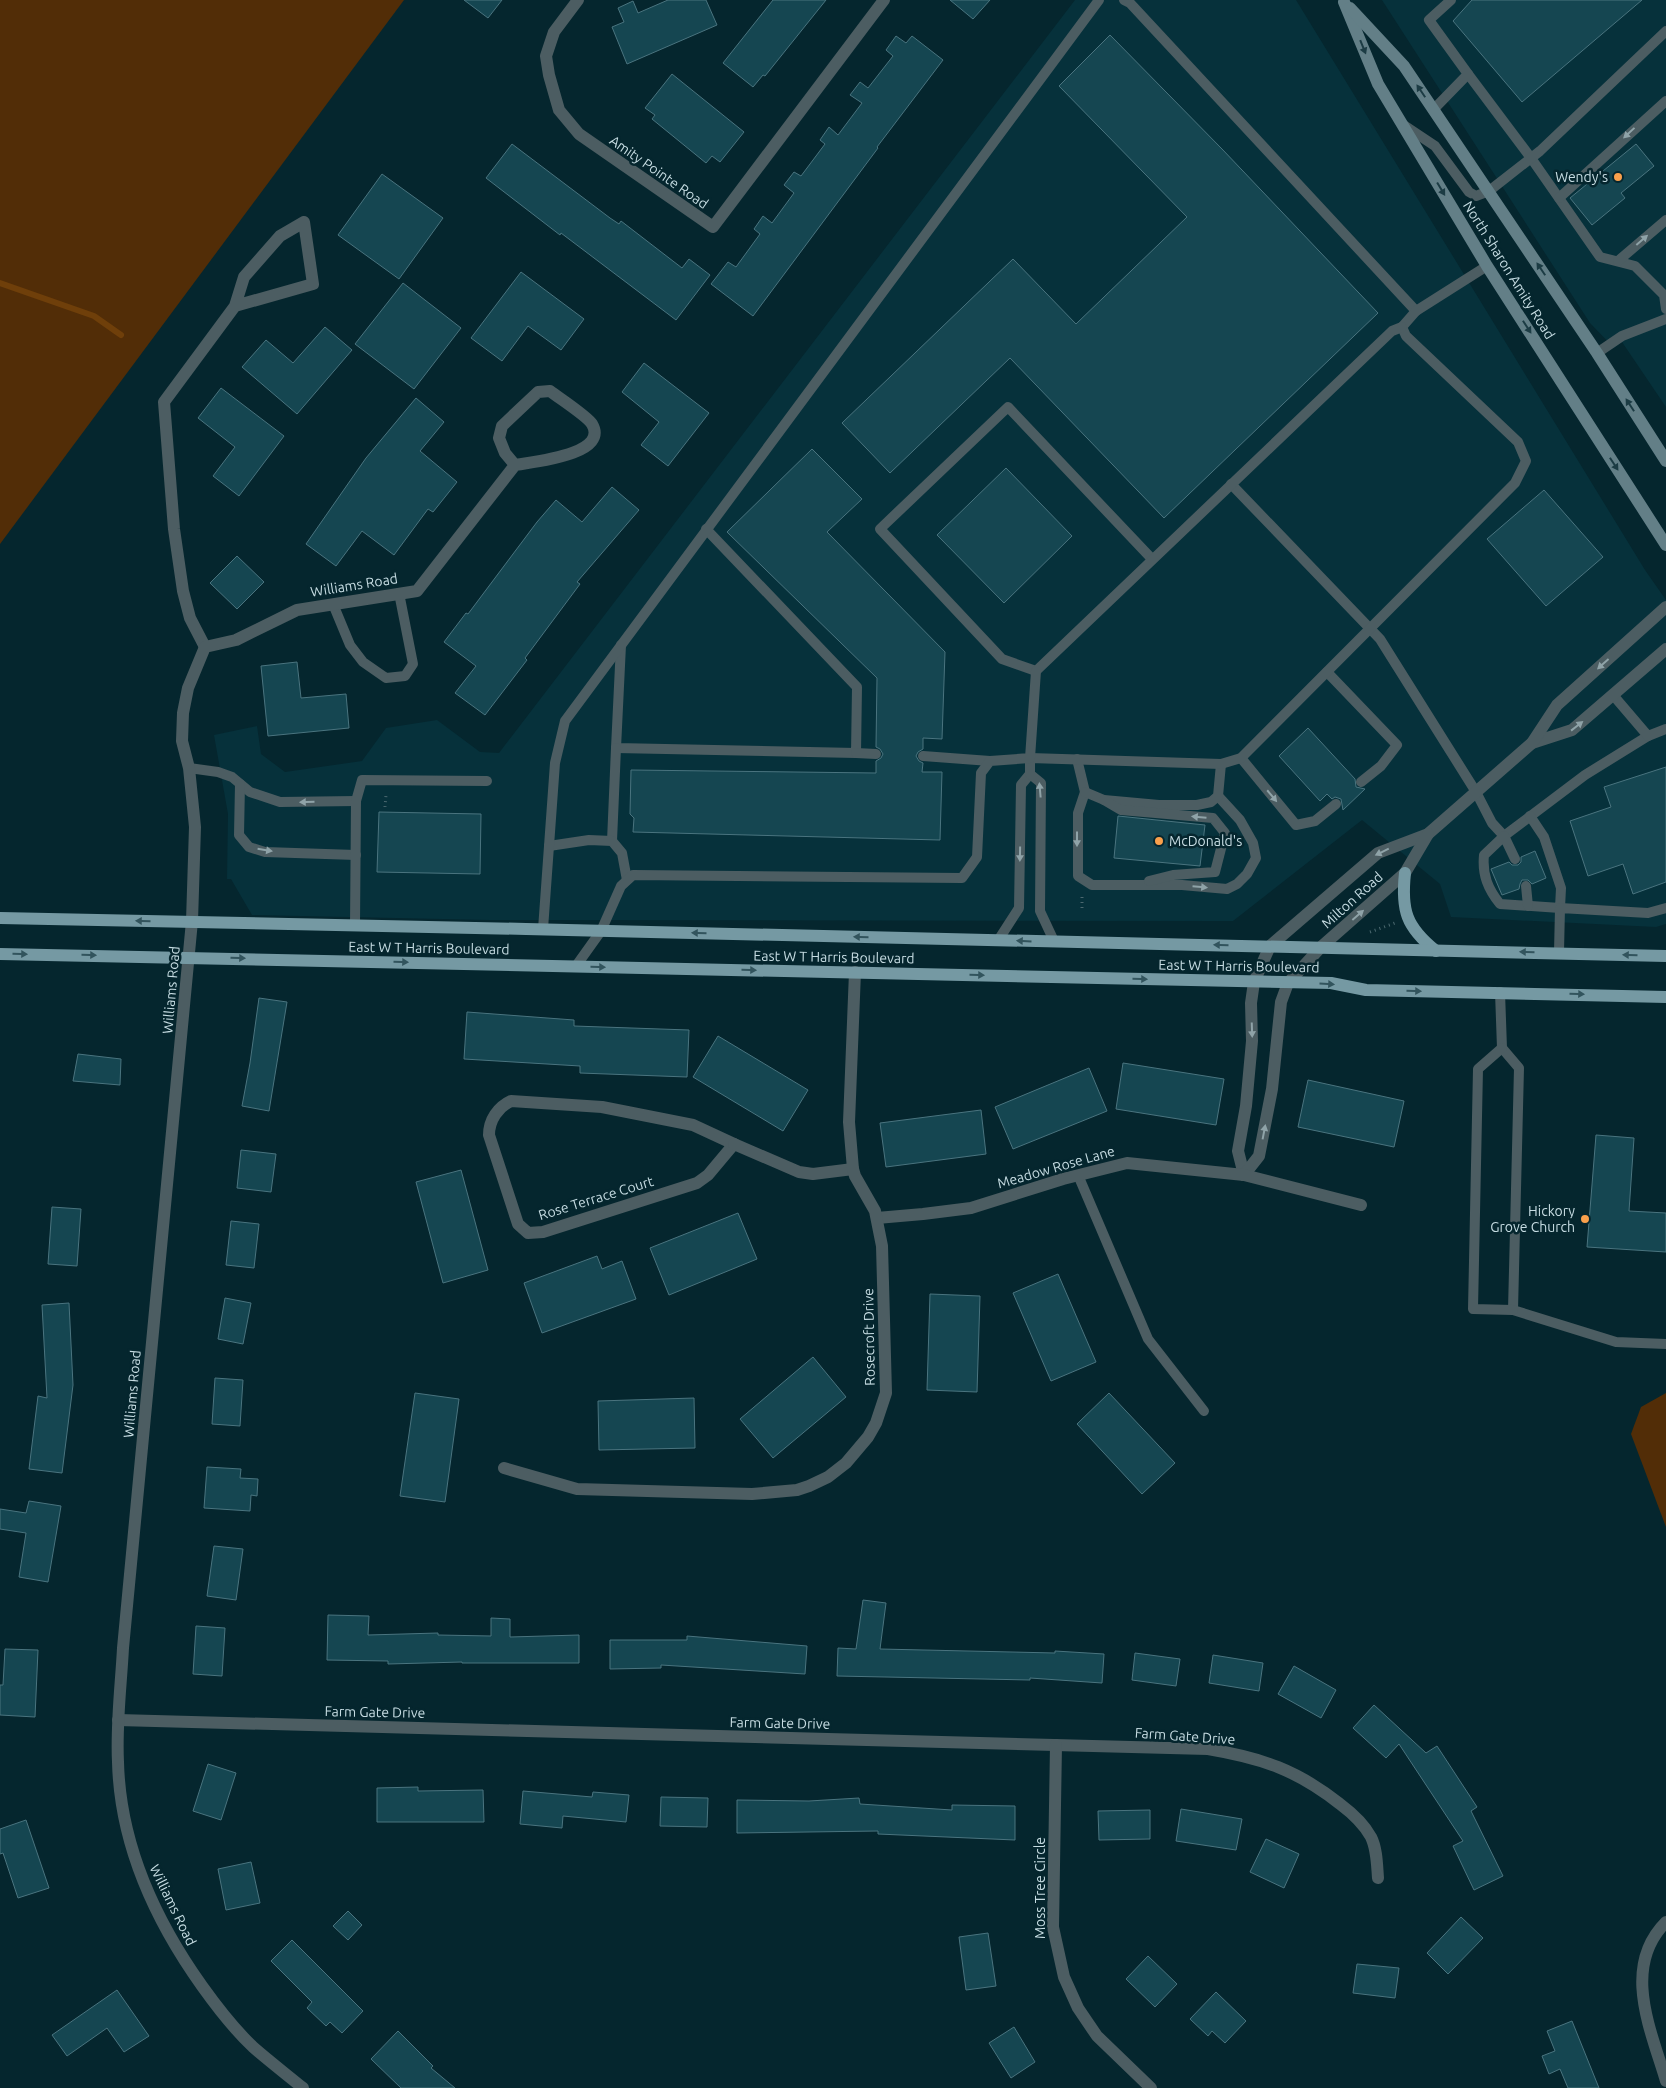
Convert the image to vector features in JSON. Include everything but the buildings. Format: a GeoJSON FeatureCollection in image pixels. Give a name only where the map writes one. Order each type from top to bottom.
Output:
{"type":"FeatureCollection","features":[{"type":"Feature","properties":{"kind":"main road","name":"North Sharon Amity Road"},"geometry":{"type":"LineString","coordinates":[[1345,1],[1404,66],[1597,353],[1666,461]]}},
{"type":"Feature","properties":{"kind":"main road","name":"North Sharon Amity Road"},"geometry":{"type":"LineString","coordinates":[[1345,1],[1378,84],[1487,266],[1666,545]]}},
{"type":"Feature","properties":{"kind":"main road"},"geometry":{"type":"LineString","coordinates":[[1405,873],[1403,904],[1407,918],[1418,934],[1436,951]]}},
{"type":"Feature","properties":{"kind":"main road","name":"East W T Harris Boulevard"},"geometry":{"type":"LineString","coordinates":[[0,918],[999,939],[1666,956]]}},
{"type":"Feature","properties":{"kind":"main road","name":"East W T Harris Boulevard"},"geometry":{"type":"LineString","coordinates":[[0,954],[190,956],[1331,983],[1366,990],[1666,997]]}},
{"type":"Feature","properties":{"kind":"street","name":"Amity Pointe Road"},"geometry":{"type":"LineString","coordinates":[[578,0],[554,32],[546,56],[548,76],[559,110],[579,134],[713,227],[881,1]]}},
{"type":"Feature","properties":{"kind":"street"},"geometry":{"type":"LineString","coordinates":[[205,647],[190,618],[183,591],[174,529],[164,402],[235,306],[244,277],[280,236],[304,222],[313,284],[235,306]]}},
{"type":"Feature","properties":{"kind":"street"},"geometry":{"type":"LineString","coordinates":[[550,391],[592,423],[595,431],[594,439],[585,449],[548,460],[514,465],[504,454],[499,438],[502,426],[538,392],[550,391]]}},
{"type":"Feature","properties":{"kind":"street","name":"Williams Road"},"geometry":{"type":"LineString","coordinates":[[302,2088],[252,2046],[216,2005],[184,1961],[150,1897],[127,1831],[118,1762],[118,1720],[126,1622],[190,956],[195,827],[189,768],[182,742],[183,713],[188,688],[205,647],[236,640],[297,610],[417,591],[514,465]]}},
{"type":"Feature","properties":{"kind":"street","name":"Milton Road"},"geometry":{"type":"LineString","coordinates":[[1288,983],[1321,947],[1405,873],[1428,834],[1532,743],[1557,705],[1666,607]]}},
{"type":"Feature","properties":{"kind":"street","name":"Milton Road"},"geometry":{"type":"LineString","coordinates":[[1532,743],[1572,730],[1666,650]]}},
{"type":"Feature","properties":{"kind":"street","name":"Milton Road"},"geometry":{"type":"LineString","coordinates":[[1270,946],[1378,853],[1428,834]]}},
{"type":"Feature","properties":{"kind":"street"},"geometry":{"type":"LineString","coordinates":[[1244,1175],[1238,1151],[1246,1106],[1252,1041],[1251,1003],[1254,982],[1270,946]]}},
{"type":"Feature","properties":{"kind":"street","name":"Rosecroft Drive"},"geometry":{"type":"LineString","coordinates":[[504,1468],[577,1489],[752,1494],[797,1490],[828,1477],[846,1463],[868,1437],[876,1423],[886,1392],[882,1246],[877,1218],[869,1198],[853,1170],[849,1122],[855,972]]}},
{"type":"Feature","properties":{"kind":"street"},"geometry":{"type":"LineString","coordinates":[[1244,1175],[1259,1156],[1272,1089],[1281,1002],[1288,983]]}},
{"type":"Feature","properties":{"kind":"street","name":"Rose Terrace Court"},"geometry":{"type":"LineString","coordinates":[[734,1144],[708,1176],[697,1183],[543,1232],[528,1233],[518,1224],[489,1135],[489,1126],[497,1112],[511,1101],[602,1108],[694,1125],[798,1172],[813,1174],[853,1170]]}},
{"type":"Feature","properties":{"kind":"street","name":"Meadow Rose Lane"},"geometry":{"type":"LineString","coordinates":[[877,1218],[971,1208],[1078,1175],[1127,1163],[1244,1175],[1361,1205]]}},
{"type":"Feature","properties":{"kind":"street","name":"Farm Gate Drive"},"geometry":{"type":"LineString","coordinates":[[118,1720],[1208,1749],[1244,1755],[1294,1773],[1322,1790],[1351,1813],[1365,1828],[1375,1847],[1378,1878]]}},
{"type":"Feature","properties":{"kind":"street","name":"Moss Tree Circle"},"geometry":{"type":"LineString","coordinates":[[1056,1745],[1053,1927],[1064,1977],[1078,2008],[1097,2036],[1151,2088]]}},
{"type":"Feature","properties":{"kind":"street"},"geometry":{"type":"LineString","coordinates":[[1666,1922],[1650,1943],[1641,1978],[1643,2004],[1666,2081]]}},
{"type":"Feature","properties":{"kind":"lane"},"geometry":{"type":"LineString","coordinates":[[543,929],[555,763],[565,720],[1099,0]]}},
{"type":"Feature","properties":{"kind":"lane"},"geometry":{"type":"LineString","coordinates":[[1124,0],[1130,3],[1416,311]]}},
{"type":"Feature","properties":{"kind":"lane"},"geometry":{"type":"LineString","coordinates":[[1451,0],[1429,20],[1531,158],[1600,257],[1635,266],[1665,294],[1666,309]]}},
{"type":"Feature","properties":{"kind":"lane"},"geometry":{"type":"LineString","coordinates":[[1402,124],[1435,146],[1469,192],[1476,196],[1489,191],[1531,158],[1666,31]]}},
{"type":"Feature","properties":{"kind":"lane"},"geometry":{"type":"LineString","coordinates":[[1433,110],[1468,74]]}},
{"type":"Feature","properties":{"kind":"lane"},"geometry":{"type":"LineString","coordinates":[[1559,198],[1666,101]]}},
{"type":"Feature","properties":{"kind":"lane"},"geometry":{"type":"LineString","coordinates":[[1618,261],[1666,220]]}},
{"type":"Feature","properties":{"kind":"lane"},"geometry":{"type":"LineString","coordinates":[[999,939],[1019,908],[1021,785],[1030,774],[1036,671],[1392,331],[1402,328],[1416,311],[1487,266]]}},
{"type":"Feature","properties":{"kind":"lane"},"geometry":{"type":"LineString","coordinates":[[1597,353],[1622,336],[1666,319]]}},
{"type":"Feature","properties":{"kind":"lane"},"geometry":{"type":"LineString","coordinates":[[923,756],[990,761],[1030,758],[1221,764],[1241,758],[1515,483],[1526,461],[1518,442],[1406,336],[1402,328]]}},
{"type":"Feature","properties":{"kind":"lane"},"geometry":{"type":"LineString","coordinates":[[1036,671],[1002,659],[880,529],[1008,407],[1152,559]]}},
{"type":"Feature","properties":{"kind":"lane"},"geometry":{"type":"LineString","coordinates":[[1231,484],[1371,628],[1476,792],[1492,823],[1504,836],[1515,859]]}},
{"type":"Feature","properties":{"kind":"lane"},"geometry":{"type":"LineString","coordinates":[[706,529],[857,687],[856,753]]}},
{"type":"Feature","properties":{"kind":"lane"},"geometry":{"type":"LineString","coordinates":[[333,604],[350,645],[363,662],[386,678],[405,676],[413,664],[399,593]]}},
{"type":"Feature","properties":{"kind":"lane"},"geometry":{"type":"LineString","coordinates":[[621,644],[612,841],[622,853],[627,880]]}},
{"type":"Feature","properties":{"kind":"lane"},"geometry":{"type":"LineString","coordinates":[[1326,672],[1397,745],[1381,766],[1361,782]]}},
{"type":"Feature","properties":{"kind":"lane"},"geometry":{"type":"LineString","coordinates":[[1613,695],[1648,736]]}},
{"type":"Feature","properties":{"kind":"lane"},"geometry":{"type":"LineString","coordinates":[[1666,729],[1648,736],[1585,775],[1530,816],[1504,836],[1484,855],[1483,868],[1490,891],[1500,904],[1648,913],[1666,908]]}},
{"type":"Feature","properties":{"kind":"lane"},"geometry":{"type":"LineString","coordinates":[[616,748],[876,754]]}},
{"type":"Feature","properties":{"kind":"lane"},"geometry":{"type":"LineString","coordinates":[[1241,758],[1296,825],[1315,822],[1336,804]]}},
{"type":"Feature","properties":{"kind":"lane"},"geometry":{"type":"LineString","coordinates":[[1076,759],[1086,792],[1078,813],[1078,876],[1092,885],[1182,885],[1227,889],[1237,884],[1247,874],[1256,858],[1253,843],[1240,820],[1218,796]]}},
{"type":"Feature","properties":{"kind":"lane"},"geometry":{"type":"LineString","coordinates":[[576,966],[601,931],[621,886],[633,875],[962,878],[977,857],[981,773],[990,761]]}},
{"type":"Feature","properties":{"kind":"lane"},"geometry":{"type":"LineString","coordinates":[[1104,800],[1159,805],[1196,805],[1211,802],[1218,796],[1221,764]]}},
{"type":"Feature","properties":{"kind":"lane"},"geometry":{"type":"LineString","coordinates":[[189,768],[218,772],[232,777],[250,792],[280,802],[356,801]]}},
{"type":"Feature","properties":{"kind":"lane"},"geometry":{"type":"LineString","coordinates":[[1030,774],[1041,783],[1040,911],[1054,941]]}},
{"type":"Feature","properties":{"kind":"lane"},"geometry":{"type":"LineString","coordinates":[[356,925],[356,801],[362,780],[487,781]]}},
{"type":"Feature","properties":{"kind":"lane"},"geometry":{"type":"LineString","coordinates":[[240,784],[239,835],[249,847],[265,852],[356,855]]}},
{"type":"Feature","properties":{"kind":"lane"},"geometry":{"type":"LineString","coordinates":[[1086,792],[1121,810],[1213,818],[1225,833],[1215,872],[1173,875],[1136,884]]}},
{"type":"Feature","properties":{"kind":"lane"},"geometry":{"type":"LineString","coordinates":[[1530,816],[1544,837],[1562,888],[1559,952]]}},
{"type":"Feature","properties":{"kind":"lane"},"geometry":{"type":"LineString","coordinates":[[549,846],[589,840],[612,841]]}},
{"type":"Feature","properties":{"kind":"lane"},"geometry":{"type":"LineString","coordinates":[[1526,886],[1528,906]]}},
{"type":"Feature","properties":{"kind":"lane"},"geometry":{"type":"LineString","coordinates":[[1500,992],[1502,1048],[1519,1068],[1513,1310]]}},
{"type":"Feature","properties":{"kind":"lane"},"geometry":{"type":"LineString","coordinates":[[1502,1048],[1478,1070],[1473,1309],[1513,1310],[1616,1342],[1666,1344]]}},
{"type":"Feature","properties":{"kind":"lane"},"geometry":{"type":"LineString","coordinates":[[1078,1175],[1148,1339],[1204,1411]]}},
{"type":"Feature","properties":{"kind":"path"},"geometry":{"type":"LineString","coordinates":[[1366,939],[1371,931],[1397,922]]}},
{"type":"Feature","properties":{"kind":"shaded area"},"geometry":{"type":"Polygon","coordinates":[[[0,0],[404,0],[0,544],[0,0]]]}},
{"type":"Feature","properties":{"kind":"shaded area"},"geometry":{"type":"Polygon","coordinates":[[[1075,0],[1296,0],[1645,570],[1666,600],[1666,924],[1656,927],[1451,917],[1440,884],[1362,820],[1233,921],[489,920],[252,915],[231,879],[227,879],[228,814],[214,735],[257,726],[261,754],[285,772],[362,761],[386,728],[437,720],[480,752],[499,753],[1075,0]]]}},
{"type":"Feature","properties":{"kind":"shaded area"},"geometry":{"type":"Polygon","coordinates":[[[1382,0],[1666,0],[1666,407],[1622,342],[1614,348],[1590,323],[1382,0]]]}},
{"type":"Feature","properties":{"kind":"shaded area"},"geometry":{"type":"Polygon","coordinates":[[[1666,1393],[1666,1527],[1631,1434],[1641,1407],[1666,1393]]]}},
{"type":"Feature","properties":{"kind":"waterway"},"geometry":{"type":"LineString","coordinates":[[0,283],[94,316],[121,335]]}},
{"type":"Feature","properties":{"kind":"place","name":"Wendy's"},"geometry":{"type":"Point","coordinates":[1618,177]}},
{"type":"Feature","properties":{"kind":"place","name":"McDonald's"},"geometry":{"type":"Point","coordinates":[1159,841]}},
{"type":"Feature","properties":{"kind":"place","name":"Hickory Grove Church"},"geometry":{"type":"Point","coordinates":[1585,1219]}}]}
